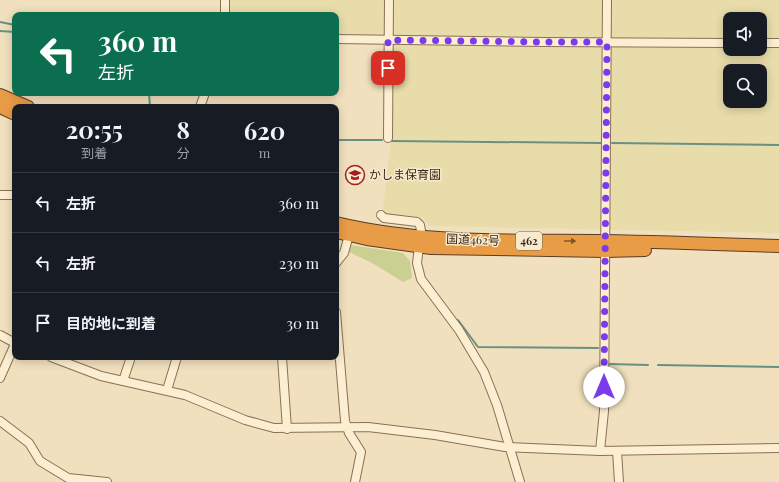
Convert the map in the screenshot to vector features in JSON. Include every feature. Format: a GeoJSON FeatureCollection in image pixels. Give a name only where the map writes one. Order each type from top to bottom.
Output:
{"type":"FeatureCollection","features":[{"type":"Feature","properties":{"kind":"highway"},"geometry":{"type":"LineString","coordinates":[[0,96],[20,104]]}},
{"type":"Feature","properties":{"kind":"highway"},"geometry":{"type":"LineString","coordinates":[[0,107],[12,113]]}},
{"type":"Feature","properties":{"kind":"highway","name":"国道462号"},"geometry":{"type":"LineString","coordinates":[[339,224],[420,242]]}},
{"type":"Feature","properties":{"kind":"highway","name":"国道462号"},"geometry":{"type":"LineString","coordinates":[[339,233],[420,242],[605,246],[779,246]]}},
{"type":"Feature","properties":{"kind":"highway","name":"国道462号"},"geometry":{"type":"LineString","coordinates":[[605,246],[662,250],[779,252]]}},
{"type":"Feature","properties":{"kind":"street"},"geometry":{"type":"LineString","coordinates":[[225,0],[225,12]]}},
{"type":"Feature","properties":{"kind":"street"},"geometry":{"type":"LineString","coordinates":[[388,138],[389,0]]}},
{"type":"Feature","properties":{"kind":"street"},"geometry":{"type":"LineString","coordinates":[[600,451],[604,411],[607,0]]}},
{"type":"Feature","properties":{"kind":"street"},"geometry":{"type":"LineString","coordinates":[[339,39],[723,43]]}},
{"type":"Feature","properties":{"kind":"street"},"geometry":{"type":"LineString","coordinates":[[767,43],[779,43]]}},
{"type":"Feature","properties":{"kind":"street"},"geometry":{"type":"LineString","coordinates":[[0,195],[12,195]]}},
{"type":"Feature","properties":{"kind":"street"},"geometry":{"type":"LineString","coordinates":[[381,215],[384,218],[417,222],[420,224],[420,242],[417,263],[421,279],[459,330],[478,360],[495,399],[520,482]]}},
{"type":"Feature","properties":{"kind":"street"},"geometry":{"type":"LineString","coordinates":[[339,259],[344,253],[349,235]]}},
{"type":"Feature","properties":{"kind":"street"},"geometry":{"type":"LineString","coordinates":[[0,335],[12,342]]}},
{"type":"Feature","properties":{"kind":"street"},"geometry":{"type":"LineString","coordinates":[[339,348],[345,421],[361,452],[355,482]]}},
{"type":"Feature","properties":{"kind":"street"},"geometry":{"type":"LineString","coordinates":[[0,378],[12,351]]}},
{"type":"Feature","properties":{"kind":"street"},"geometry":{"type":"LineString","coordinates":[[59,360],[101,376],[185,395],[245,420],[274,428],[347,427],[388,429],[510,447],[600,451],[779,448]]}},
{"type":"Feature","properties":{"kind":"street"},"geometry":{"type":"LineString","coordinates":[[123,380],[130,360]]}},
{"type":"Feature","properties":{"kind":"street"},"geometry":{"type":"LineString","coordinates":[[167,390],[176,360]]}},
{"type":"Feature","properties":{"kind":"street"},"geometry":{"type":"LineString","coordinates":[[282,360],[286,429]]}},
{"type":"Feature","properties":{"kind":"street"},"geometry":{"type":"LineString","coordinates":[[0,421],[29,443],[40,461],[68,478],[107,482]]}},
{"type":"Feature","properties":{"kind":"street"},"geometry":{"type":"LineString","coordinates":[[617,451],[619,482]]}},
{"type":"Feature","properties":{"kind":"shaded area"},"geometry":{"type":"Polygon","coordinates":[[[229,0],[387,0],[386,36],[339,36],[339,12],[228,12],[229,0]]]}},
{"type":"Feature","properties":{"kind":"shaded area"},"geometry":{"type":"Polygon","coordinates":[[[393,0],[779,0],[779,233],[429,226],[423,217],[387,214],[383,208],[391,140],[393,0]]]}},
{"type":"Feature","properties":{"kind":"green space"},"geometry":{"type":"Polygon","coordinates":[[[350,245],[403,253],[410,261],[412,278],[403,282],[374,264],[347,251],[350,245]]]}},
{"type":"Feature","properties":{"kind":"waterway"},"geometry":{"type":"LineString","coordinates":[[0,22],[12,24]]}},
{"type":"Feature","properties":{"kind":"waterway"},"geometry":{"type":"LineString","coordinates":[[0,31],[12,32]]}},
{"type":"Feature","properties":{"kind":"waterway"},"geometry":{"type":"LineString","coordinates":[[149,96],[150,104]]}},
{"type":"Feature","properties":{"kind":"waterway"},"geometry":{"type":"LineString","coordinates":[[339,140],[382,140]]}},
{"type":"Feature","properties":{"kind":"waterway"},"geometry":{"type":"LineString","coordinates":[[392,141],[601,143]]}},
{"type":"Feature","properties":{"kind":"waterway"},"geometry":{"type":"LineString","coordinates":[[612,143],[779,145]]}},
{"type":"Feature","properties":{"kind":"waterway"},"geometry":{"type":"LineString","coordinates":[[458,320],[478,347],[598,348]]}},
{"type":"Feature","properties":{"kind":"waterway"},"geometry":{"type":"LineString","coordinates":[[609,364],[648,365]]}},
{"type":"Feature","properties":{"kind":"waterway"},"geometry":{"type":"LineString","coordinates":[[658,365],[779,367]]}},
{"type":"Feature","properties":{"kind":"place","name":"かしま保育園"},"geometry":{"type":"Point","coordinates":[355,175]}},
{"type":"Feature","properties":{"kind":"route"},"geometry":{"type":"LineString","coordinates":[[388,68],[388,40],[607,42],[604,387]]}}]}
